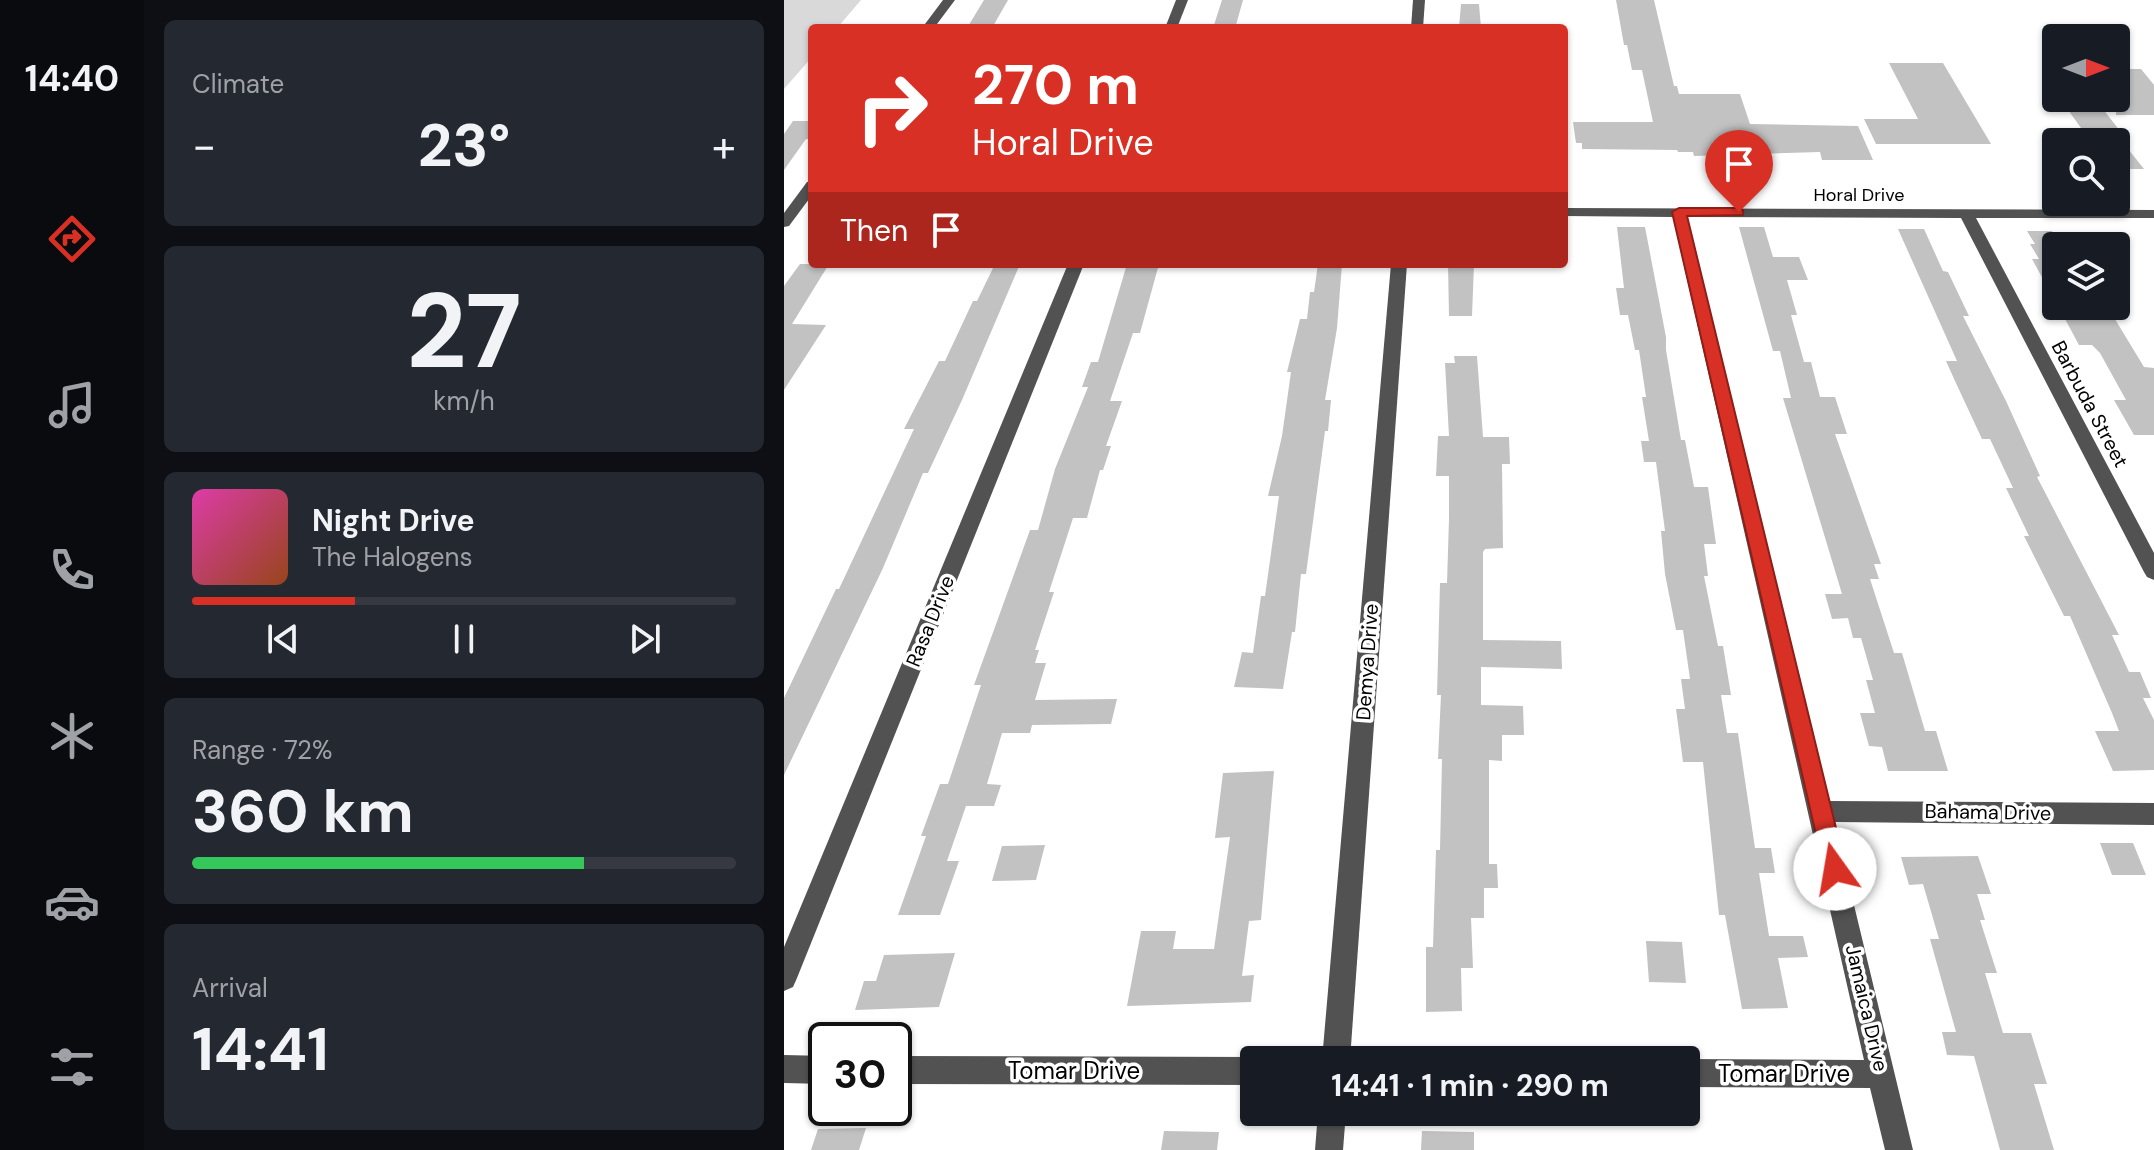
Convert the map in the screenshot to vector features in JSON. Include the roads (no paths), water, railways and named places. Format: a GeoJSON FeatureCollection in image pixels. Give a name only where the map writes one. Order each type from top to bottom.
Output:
{"type":"FeatureCollection","features":[{"type":"Feature","properties":{"kind":"street"},"geometry":{"type":"LineString","coordinates":[[931,24],[949,0]]}},
{"type":"Feature","properties":{"kind":"street"},"geometry":{"type":"LineString","coordinates":[[1173,24],[1182,0]]}},
{"type":"Feature","properties":{"kind":"street"},"geometry":{"type":"LineString","coordinates":[[1417,24],[1419,0]]}},
{"type":"Feature","properties":{"kind":"street"},"geometry":{"type":"LineString","coordinates":[[787,215],[808,190]]}},
{"type":"Feature","properties":{"kind":"street"},"geometry":{"type":"LineString","coordinates":[[787,215],[808,212]]}},
{"type":"Feature","properties":{"kind":"street","name":"Horal Drive"},"geometry":{"type":"LineString","coordinates":[[1568,212],[2154,214]]}},
{"type":"Feature","properties":{"kind":"street","name":"Jamaica Drive"},"geometry":{"type":"LineString","coordinates":[[1679,212],[1899,1150]]}},
{"type":"Feature","properties":{"kind":"street","name":"Barbuda Street"},"geometry":{"type":"LineString","coordinates":[[1966,213],[2154,572]]}},
{"type":"Feature","properties":{"kind":"street","name":"Rasa Drive"},"geometry":{"type":"LineString","coordinates":[[784,978],[1074,268]]}},
{"type":"Feature","properties":{"kind":"street","name":"Demya Drive"},"geometry":{"type":"LineString","coordinates":[[1337,1046],[1399,268]]}},
{"type":"Feature","properties":{"kind":"street","name":"Bahama Drive"},"geometry":{"type":"LineString","coordinates":[[1821,811],[2154,814]]}},
{"type":"Feature","properties":{"kind":"street"},"geometry":{"type":"LineString","coordinates":[[784,1069],[808,1070]]}},
{"type":"Feature","properties":{"kind":"street","name":"Tomar Drive"},"geometry":{"type":"LineString","coordinates":[[912,1070],[1240,1071]]}},
{"type":"Feature","properties":{"kind":"street","name":"Tomar Drive"},"geometry":{"type":"LineString","coordinates":[[1700,1073],[1882,1074]]}},
{"type":"Feature","properties":{"kind":"street"},"geometry":{"type":"LineString","coordinates":[[1329,1150],[1331,1126]]}}]}
